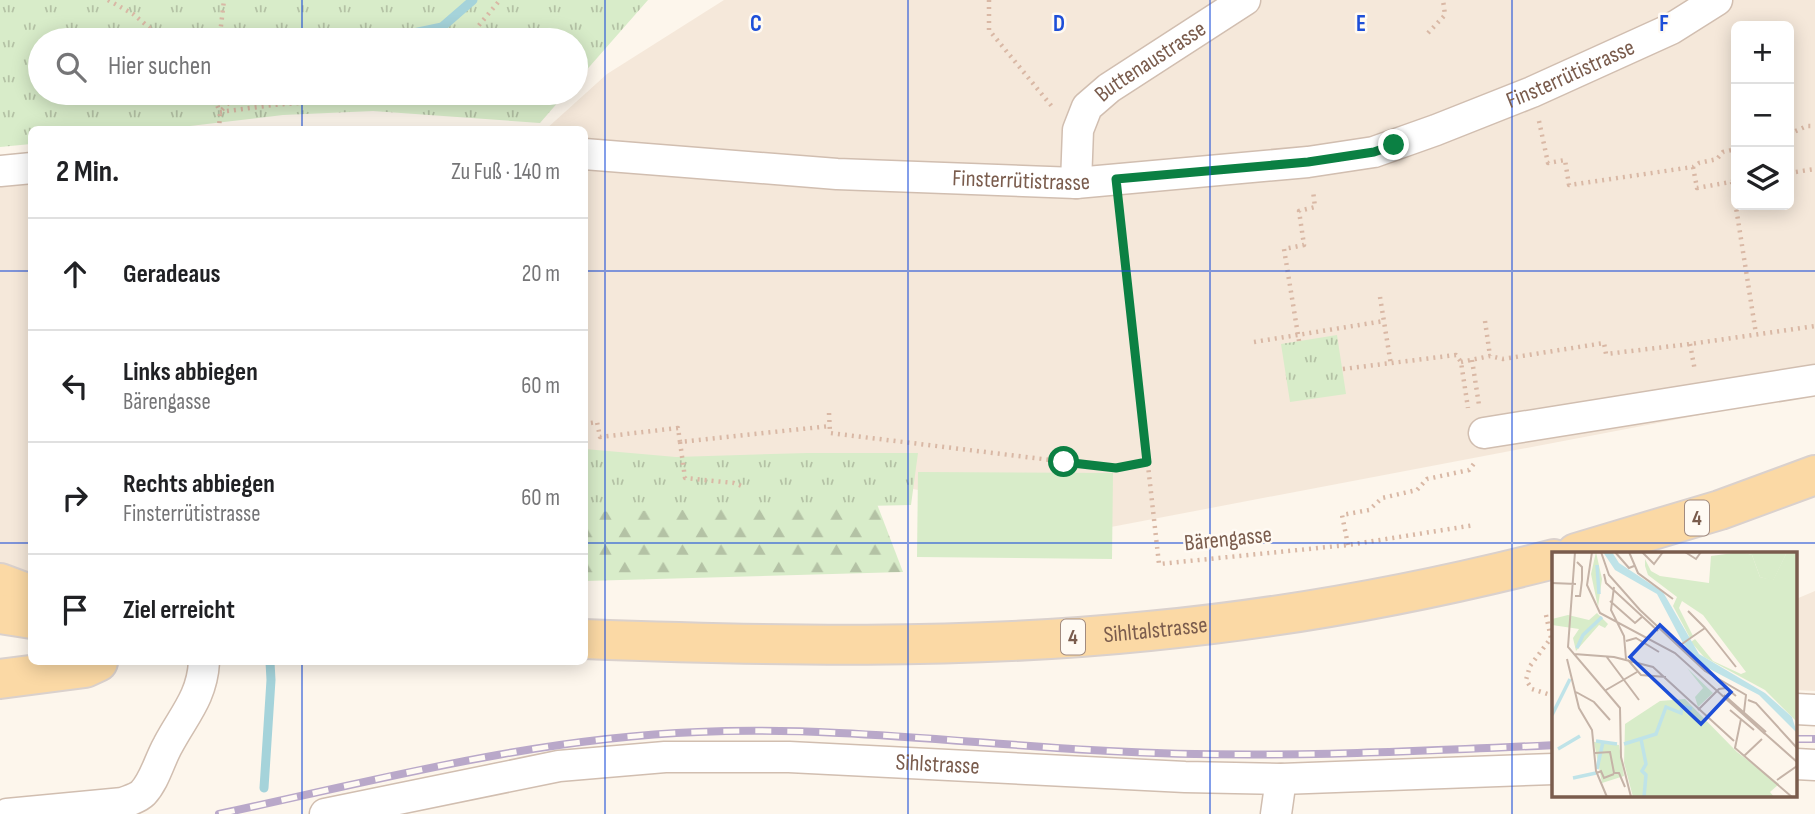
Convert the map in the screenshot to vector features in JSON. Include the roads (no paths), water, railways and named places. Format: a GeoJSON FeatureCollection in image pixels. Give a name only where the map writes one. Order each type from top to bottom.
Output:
{"type":"FeatureCollection","features":[{"type":"Feature","properties":{"kind":"main road","name":"4"},"geometry":{"type":"LineString","coordinates":[[1579,552],[1720,510],[1815,475]]}},
{"type":"Feature","properties":{"kind":"main road","name":"Sihltalstrasse"},"geometry":{"type":"LineString","coordinates":[[588,639],[884,645],[983,642],[1149,631],[1249,620],[1353,604],[1552,560]]}},
{"type":"Feature","properties":{"kind":"main road"},"geometry":{"type":"LineString","coordinates":[[0,583],[28,594]]}},
{"type":"Feature","properties":{"kind":"main road"},"geometry":{"type":"LineString","coordinates":[[0,614],[28,620]]}},
{"type":"Feature","properties":{"kind":"main road"},"geometry":{"type":"LineString","coordinates":[[0,627],[28,622]]}},
{"type":"Feature","properties":{"kind":"main road"},"geometry":{"type":"LineString","coordinates":[[0,679],[92,665]]}},
{"type":"Feature","properties":{"kind":"street","name":"Buttenaustrasse"},"geometry":{"type":"LineString","coordinates":[[1076,183],[1078,130],[1087,107],[1109,88],[1245,0]]}},
{"type":"Feature","properties":{"kind":"street","name":"Finsterrütistrasse"},"geometry":{"type":"LineString","coordinates":[[588,154],[837,174],[1076,183],[1308,162],[1374,152],[1532,92],[1671,29],[1717,0]]}},
{"type":"Feature","properties":{"kind":"street"},"geometry":{"type":"LineString","coordinates":[[0,171],[28,168]]}},
{"type":"Feature","properties":{"kind":"street"},"geometry":{"type":"LineString","coordinates":[[1476,431],[1815,380]]}},
{"type":"Feature","properties":{"kind":"street"},"geometry":{"type":"LineString","coordinates":[[7,814],[123,803],[141,796],[153,780],[168,746],[198,696],[204,665]]}},
{"type":"Feature","properties":{"kind":"street","name":"Sihlstrasse"},"geometry":{"type":"LineString","coordinates":[[326,814],[559,766],[665,757],[789,757],[1172,777],[1281,779],[1552,769]]}},
{"type":"Feature","properties":{"kind":"street"},"geometry":{"type":"LineString","coordinates":[[1276,813],[1281,779]]}},
{"type":"Feature","properties":{"kind":"waterway"},"geometry":{"type":"LineString","coordinates":[[437,28],[442,27],[473,0]]}},
{"type":"Feature","properties":{"kind":"waterway"},"geometry":{"type":"LineString","coordinates":[[264,788],[270,665]]}},
{"type":"Feature","properties":{"kind":"railway"},"geometry":{"type":"LineString","coordinates":[[219,814],[457,762],[577,743],[698,732],[801,731],[1109,751],[1220,754],[1387,752],[1552,745]]}},
{"type":"Feature","properties":{"kind":"railway"},"geometry":{"type":"LineString","coordinates":[[1798,739],[1815,739]]}}]}
